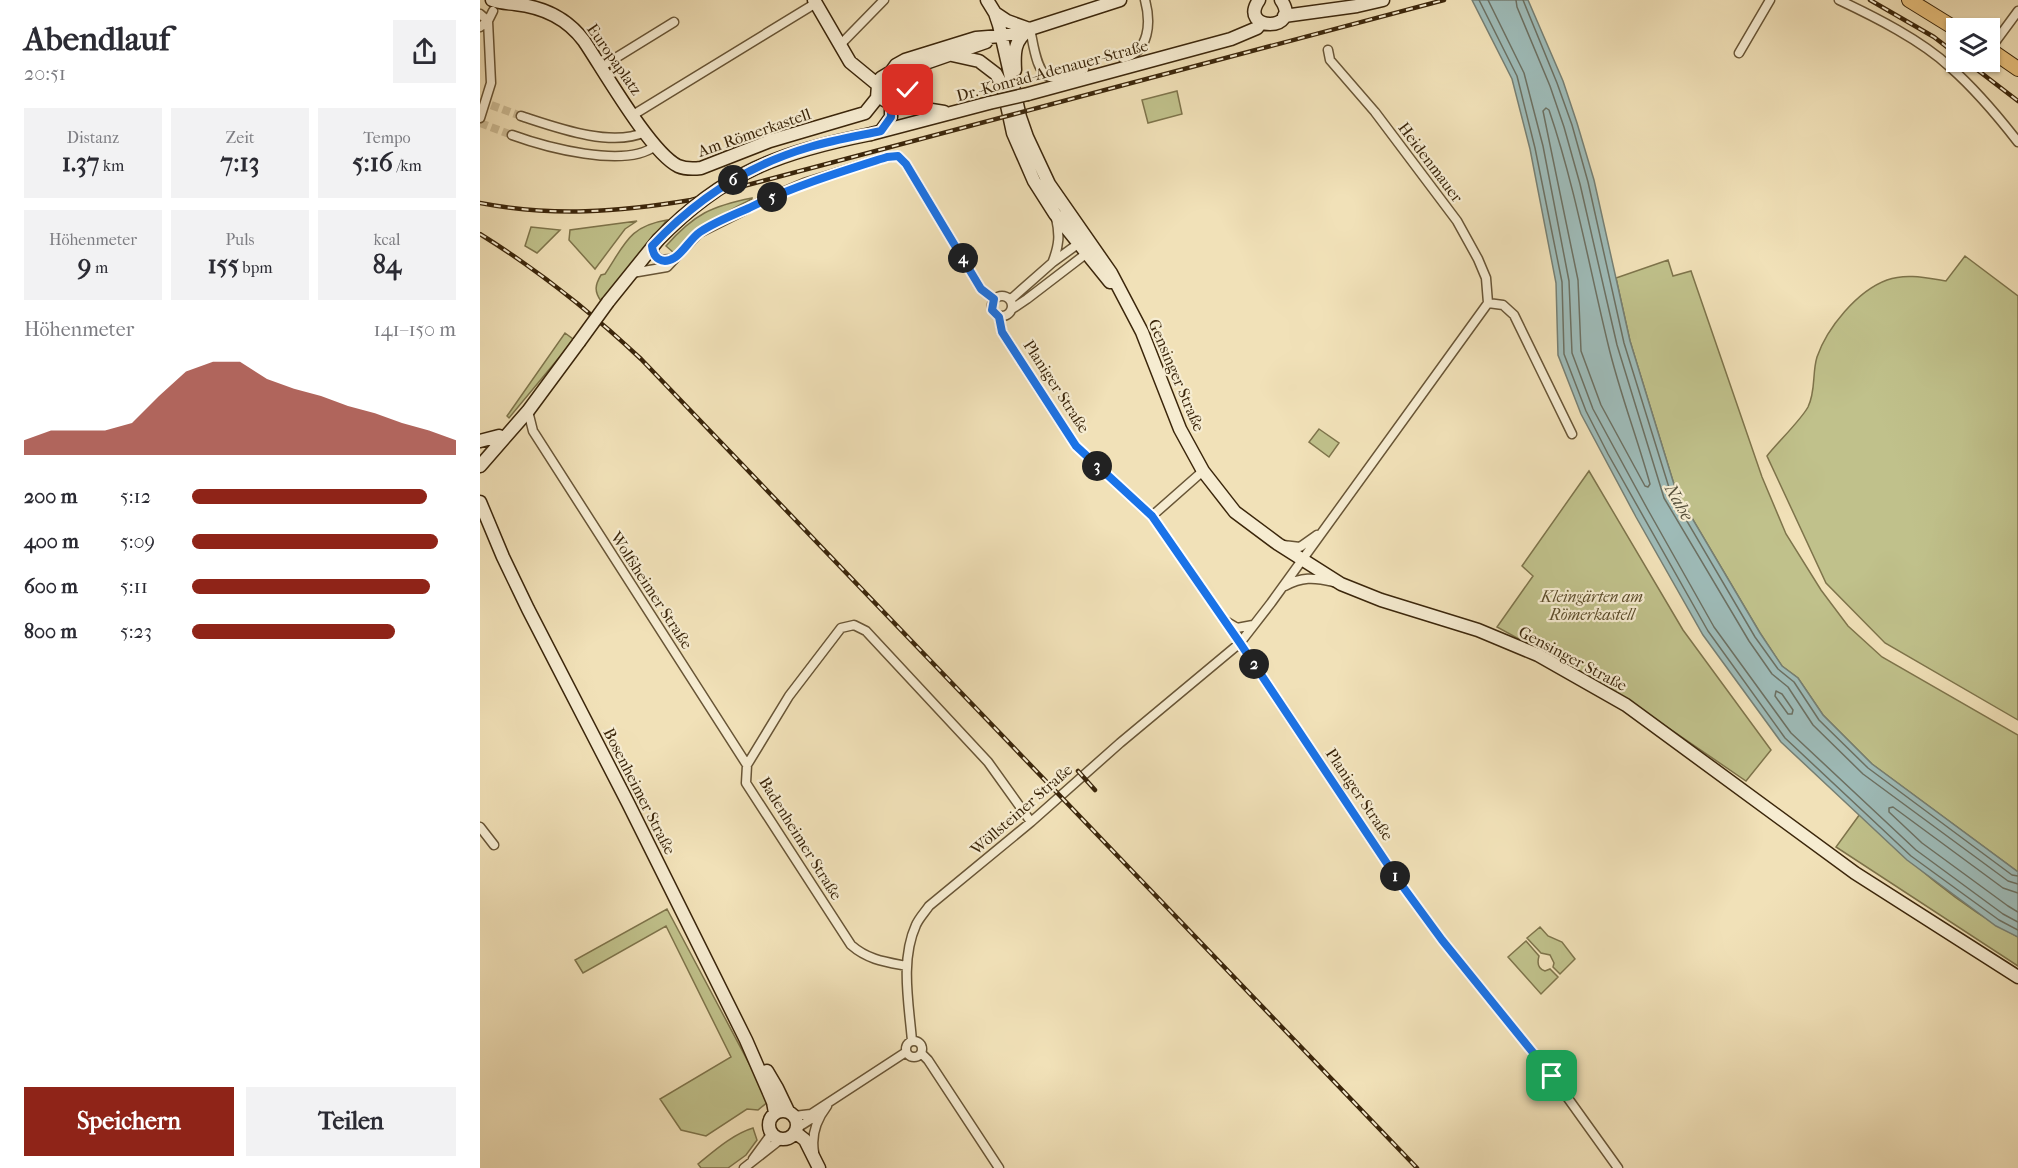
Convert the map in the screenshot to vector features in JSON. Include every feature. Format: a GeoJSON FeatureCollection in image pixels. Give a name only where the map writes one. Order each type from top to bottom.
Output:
{"type":"FeatureCollection","features":[{"type":"Feature","properties":{"kind":"main road"},"geometry":{"type":"LineString","coordinates":[[1909,0],[1946,23]]}},
{"type":"Feature","properties":{"kind":"main road"},"geometry":{"type":"LineString","coordinates":[[2000,57],[2018,69]]}},
{"type":"Feature","properties":{"kind":"street"},"geometry":{"type":"LineString","coordinates":[[840,45],[884,0]]}},
{"type":"Feature","properties":{"kind":"street","name":"Gensinger Straße"},"geometry":{"type":"LineString","coordinates":[[987,0],[995,13],[1022,96],[1027,137],[1049,184],[1086,246],[1121,294],[1142,332],[1180,429],[1203,471],[1235,512],[1278,544],[1341,584],[1381,600],[1478,630],[1538,655],[1626,705],[1855,873],[2018,978]]}},
{"type":"Feature","properties":{"kind":"street"},"geometry":{"type":"LineString","coordinates":[[905,78],[917,66],[1001,36],[1030,29],[1093,4],[1120,0]]}},
{"type":"Feature","properties":{"kind":"street"},"geometry":{"type":"LineString","coordinates":[[1124,58],[1134,56],[1144,42],[1148,28],[1145,0]]}},
{"type":"Feature","properties":{"kind":"street"},"geometry":{"type":"LineString","coordinates":[[1739,53],[1770,0]]}},
{"type":"Feature","properties":{"kind":"street"},"geometry":{"type":"LineString","coordinates":[[1839,0],[1898,30],[1948,65],[1990,107],[2018,142]]}},
{"type":"Feature","properties":{"kind":"street"},"geometry":{"type":"LineString","coordinates":[[1258,1],[1258,19]]}},
{"type":"Feature","properties":{"kind":"street"},"geometry":{"type":"LineString","coordinates":[[1283,7],[1342,8],[1378,1]]}},
{"type":"Feature","properties":{"kind":"street","name":"Europaplatz"},"geometry":{"type":"LineString","coordinates":[[492,5],[513,2],[542,10],[565,21],[578,33],[656,146]]}},
{"type":"Feature","properties":{"kind":"street"},"geometry":{"type":"LineString","coordinates":[[633,115],[815,2],[853,66],[890,103],[891,117],[876,132]]}},
{"type":"Feature","properties":{"kind":"street"},"geometry":{"type":"LineString","coordinates":[[484,24],[492,5]]}},
{"type":"Feature","properties":{"kind":"street","name":"Dr.-Konrad-Adenauer-Straße"},"geometry":{"type":"LineString","coordinates":[[550,378],[655,243],[698,203],[728,182],[761,165],[812,146],[1022,96],[1231,39],[1257,28],[1258,19],[1274,25],[1283,7]]}},
{"type":"Feature","properties":{"kind":"street"},"geometry":{"type":"LineString","coordinates":[[2000,35],[2018,11]]}},
{"type":"Feature","properties":{"kind":"street"},"geometry":{"type":"LineString","coordinates":[[995,13],[1007,21],[1030,29]]}},
{"type":"Feature","properties":{"kind":"street"},"geometry":{"type":"LineString","coordinates":[[480,14],[484,24],[491,83],[484,98],[480,118]]}},
{"type":"Feature","properties":{"kind":"street"},"geometry":{"type":"LineString","coordinates":[[601,67],[674,22]]}},
{"type":"Feature","properties":{"kind":"street"},"geometry":{"type":"LineString","coordinates":[[1030,29],[1038,63],[1041,71],[1048,77],[1084,69]]}},
{"type":"Feature","properties":{"kind":"street"},"geometry":{"type":"LineString","coordinates":[[1022,96],[1015,47],[1023,34],[1030,29]]}},
{"type":"Feature","properties":{"kind":"street","name":"Am Römerkastell"},"geometry":{"type":"LineString","coordinates":[[656,146],[677,165],[690,169],[700,168],[770,141],[865,113],[875,102],[884,75],[891,72],[900,62],[976,38],[1001,36]]}},
{"type":"Feature","properties":{"kind":"street","name":"Heidenmauer"},"geometry":{"type":"LineString","coordinates":[[1328,50],[1330,60],[1375,112],[1456,222],[1478,259],[1486,278],[1488,303]]}},
{"type":"Feature","properties":{"kind":"street","name":"Gensinger Straße"},"geometry":{"type":"LineString","coordinates":[[952,55],[980,61],[996,74],[1003,87],[1009,121],[1022,158],[1034,181],[1055,214],[1086,246]]}},
{"type":"Feature","properties":{"kind":"street"},"geometry":{"type":"LineString","coordinates":[[891,72],[899,73],[905,78],[907,93],[913,103],[922,109],[954,113]]}},
{"type":"Feature","properties":{"kind":"street","name":"Am Römerkastell"},"geometry":{"type":"LineString","coordinates":[[834,123],[863,119],[890,103],[899,102],[907,93]]}},
{"type":"Feature","properties":{"kind":"street"},"geometry":{"type":"LineString","coordinates":[[484,98],[495,108]]}},
{"type":"Feature","properties":{"kind":"street"},"geometry":{"type":"LineString","coordinates":[[521,116],[569,131],[606,136],[627,138],[645,132]]}},
{"type":"Feature","properties":{"kind":"street"},"geometry":{"type":"LineString","coordinates":[[512,135],[546,146],[606,155],[630,155],[656,146]]}},
{"type":"Feature","properties":{"kind":"street"},"geometry":{"type":"LineString","coordinates":[[606,136],[611,146],[611,151],[606,155]]}},
{"type":"Feature","properties":{"kind":"street","name":"Planiger Straße"},"geometry":{"type":"LineString","coordinates":[[675,258],[699,233],[771,197],[804,183],[887,157],[898,156],[906,164],[981,289],[994,299],[992,310],[999,317],[1002,332],[1076,446],[1152,516],[1418,907],[1552,1076],[1618,1168]]}},
{"type":"Feature","properties":{"kind":"street"},"geometry":{"type":"LineString","coordinates":[[1053,262],[1059,246],[1055,214]]}},
{"type":"Feature","properties":{"kind":"street"},"geometry":{"type":"LineString","coordinates":[[655,243],[653,254],[658,259],[663,261],[675,258]]}},
{"type":"Feature","properties":{"kind":"street"},"geometry":{"type":"LineString","coordinates":[[999,317],[1009,314],[1011,304],[1053,262],[1086,246]]}},
{"type":"Feature","properties":{"kind":"street"},"geometry":{"type":"LineString","coordinates":[[1011,304],[1027,299],[1086,246]]}},
{"type":"Feature","properties":{"kind":"street"},"geometry":{"type":"LineString","coordinates":[[630,273],[667,267],[675,258]]}},
{"type":"Feature","properties":{"kind":"street"},"geometry":{"type":"LineString","coordinates":[[994,299],[1002,296],[1011,304]]}},
{"type":"Feature","properties":{"kind":"street"},"geometry":{"type":"LineString","coordinates":[[1240,643],[1488,303],[1503,305],[1514,315],[1572,434]]}},
{"type":"Feature","properties":{"kind":"street"},"geometry":{"type":"LineString","coordinates":[[480,466],[528,411],[550,378]]}},
{"type":"Feature","properties":{"kind":"street"},"geometry":{"type":"LineString","coordinates":[[480,454],[550,378]]}},
{"type":"Feature","properties":{"kind":"street","name":"Wolfsheimer Straße"},"geometry":{"type":"LineString","coordinates":[[528,411],[533,431],[747,765]]}},
{"type":"Feature","properties":{"kind":"street"},"geometry":{"type":"LineString","coordinates":[[516,424],[524,425],[533,431]]}},
{"type":"Feature","properties":{"kind":"street"},"geometry":{"type":"LineString","coordinates":[[480,441],[499,436]]}},
{"type":"Feature","properties":{"kind":"street"},"geometry":{"type":"LineString","coordinates":[[1152,516],[1203,471]]}},
{"type":"Feature","properties":{"kind":"street","name":"Bosenheimer Straße"},"geometry":{"type":"LineString","coordinates":[[480,502],[503,557],[746,1040],[773,1102],[799,1146],[816,1165]]}},
{"type":"Feature","properties":{"kind":"street","name":"Bosenheimer Straße"},"geometry":{"type":"LineString","coordinates":[[480,518],[491,541],[503,557]]}},
{"type":"Feature","properties":{"kind":"street"},"geometry":{"type":"LineString","coordinates":[[480,529],[491,541]]}},
{"type":"Feature","properties":{"kind":"street"},"geometry":{"type":"LineString","coordinates":[[1278,544],[1300,547],[1323,531]]}},
{"type":"Feature","properties":{"kind":"street"},"geometry":{"type":"LineString","coordinates":[[1282,588],[1295,580],[1309,577],[1341,584]]}},
{"type":"Feature","properties":{"kind":"street"},"geometry":{"type":"LineString","coordinates":[[1219,615],[1237,628],[1254,625]]}},
{"type":"Feature","properties":{"kind":"street","name":"Badenheimer Straße"},"geometry":{"type":"LineString","coordinates":[[907,966],[875,960],[861,954],[851,945],[747,783],[747,765],[789,696],[841,628],[854,626],[866,631],[988,762],[1031,822]]}},
{"type":"Feature","properties":{"kind":"street","name":"Wöllsteiner Straße"},"geometry":{"type":"LineString","coordinates":[[912,1041],[907,966],[909,943],[916,924],[929,906],[1240,643]]}},
{"type":"Feature","properties":{"kind":"street"},"geometry":{"type":"LineString","coordinates":[[480,827],[494,845]]}},
{"type":"Feature","properties":{"kind":"street","name":"Bosenheimer Straße"},"geometry":{"type":"LineString","coordinates":[[746,1040],[777,1088],[786,1126]]}},
{"type":"Feature","properties":{"kind":"street"},"geometry":{"type":"LineString","coordinates":[[906,1052],[906,1045],[912,1041],[921,1045],[921,1053],[928,1060],[999,1168]]}},
{"type":"Feature","properties":{"kind":"street"},"geometry":{"type":"LineString","coordinates":[[906,1052],[914,1057],[921,1053]]}},
{"type":"Feature","properties":{"kind":"street"},"geometry":{"type":"LineString","coordinates":[[744,1168],[786,1126],[830,1103],[906,1052]]}},
{"type":"Feature","properties":{"kind":"street"},"geometry":{"type":"LineString","coordinates":[[816,1165],[813,1139],[816,1124],[830,1103]]}},
{"type":"Feature","properties":{"kind":"street"},"geometry":{"type":"LineString","coordinates":[[786,1126],[822,1112]]}},
{"type":"Feature","properties":{"kind":"green space"},"geometry":{"type":"Polygon","coordinates":[[[893,77],[900,80],[903,87],[900,94],[893,97],[886,94],[883,87],[886,80],[893,77]]]}},
{"type":"Feature","properties":{"kind":"green space"},"geometry":{"type":"Polygon","coordinates":[[[1177,91],[1182,114],[1148,123],[1142,100],[1177,91]]]}},
{"type":"Feature","properties":{"kind":"green space"},"geometry":{"type":"Polygon","coordinates":[[[752,198],[701,229],[674,253],[666,246],[686,226],[704,213],[726,204],[752,198]]]}},
{"type":"Feature","properties":{"kind":"green space"},"geometry":{"type":"Polygon","coordinates":[[[667,220],[601,301],[596,291],[597,282],[601,275],[605,274],[623,245],[644,227],[667,220]]]}},
{"type":"Feature","properties":{"kind":"green space"},"geometry":{"type":"Polygon","coordinates":[[[637,221],[625,229],[595,269],[569,240],[570,230],[637,221]]]}},
{"type":"Feature","properties":{"kind":"green space"},"geometry":{"type":"Polygon","coordinates":[[[531,227],[560,230],[537,253],[525,246],[531,227]]]}},
{"type":"Feature","properties":{"kind":"green space"},"geometry":{"type":"Polygon","coordinates":[[[1965,256],[2018,296],[2018,720],[1885,643],[1826,583],[1767,456],[1808,407],[1812,395],[1817,357],[1828,334],[1844,312],[1865,293],[1887,280],[1916,277],[1946,281],[1965,256]]]}},
{"type":"Feature","properties":{"kind":"green space"},"geometry":{"type":"Polygon","coordinates":[[[1668,260],[1673,276],[1691,271],[1762,477],[1786,534],[1821,590],[1848,626],[1882,657],[2018,735],[2018,872],[1872,764],[1823,715],[1798,678],[1782,666],[1760,633],[1676,491],[1630,341],[1616,278],[1668,260]]]}},
{"type":"Feature","properties":{"kind":"green space"},"geometry":{"type":"Polygon","coordinates":[[[565,333],[573,339],[509,418],[507,416],[565,333]]]}},
{"type":"Feature","properties":{"kind":"green space"},"geometry":{"type":"Polygon","coordinates":[[[1319,429],[1339,443],[1329,457],[1309,442],[1319,429]]]}},
{"type":"Feature","properties":{"kind":"green space","name":"Kleingärten am Römerkastell"},"geometry":{"type":"Polygon","coordinates":[[[1589,471],[1683,630],[1771,750],[1746,781],[1617,693],[1497,627],[1533,576],[1522,566],[1589,471]]]}},
{"type":"Feature","properties":{"kind":"green space"},"geometry":{"type":"Polygon","coordinates":[[[1860,814],[1954,897],[2018,937],[2018,966],[1836,847],[1860,814]]]}},
{"type":"Feature","properties":{"kind":"green space"},"geometry":{"type":"Polygon","coordinates":[[[667,909],[769,1101],[758,1110],[747,1109],[706,1136],[681,1130],[660,1099],[731,1057],[666,926],[583,973],[575,960],[667,909]]]}},
{"type":"Feature","properties":{"kind":"green space"},"geometry":{"type":"Polygon","coordinates":[[[1540,927],[1548,936],[1562,942],[1575,959],[1560,974],[1553,967],[1554,963],[1550,955],[1541,953],[1527,938],[1540,927]]]}},
{"type":"Feature","properties":{"kind":"green space"},"geometry":{"type":"Polygon","coordinates":[[[1526,941],[1539,956],[1539,967],[1545,971],[1550,969],[1558,977],[1541,994],[1508,957],[1526,941]]]}},
{"type":"Feature","properties":{"kind":"green space"},"geometry":{"type":"Polygon","coordinates":[[[753,1128],[757,1140],[746,1155],[728,1168],[701,1168],[698,1164],[717,1148],[753,1128]]]}},
{"type":"Feature","properties":{"kind":"water","name":"Nahe"},"geometry":{"type":"Polygon","coordinates":[[[1472,0],[1528,0],[1563,81],[1594,180],[1630,341],[1676,491],[1760,633],[1782,666],[1798,678],[1823,715],[1872,764],[2018,872],[2018,937],[1996,926],[1907,860],[1781,742],[1703,635],[1581,414],[1558,355],[1556,283],[1530,149],[1512,79],[1472,0]]]}},
{"type":"Feature","properties":{"kind":"tunnel"},"geometry":{"type":"LineString","coordinates":[[480,101],[521,116]]}},
{"type":"Feature","properties":{"kind":"tunnel"},"geometry":{"type":"LineString","coordinates":[[480,123],[512,135]]}},
{"type":"Feature","properties":{"kind":"railway"},"geometry":{"type":"LineString","coordinates":[[480,203],[533,210],[586,211],[638,208],[691,200],[1444,0]]}},
{"type":"Feature","properties":{"kind":"railway"},"geometry":{"type":"LineString","coordinates":[[1870,0],[1946,46]]}},
{"type":"Feature","properties":{"kind":"railway"},"geometry":{"type":"LineString","coordinates":[[1980,72],[2018,101]]}},
{"type":"Feature","properties":{"kind":"railway"},"geometry":{"type":"LineString","coordinates":[[480,234],[523,262],[564,293],[641,359],[1417,1168]]}},
{"type":"Feature","properties":{"kind":"railway"},"geometry":{"type":"LineString","coordinates":[[1078,771],[1095,790]]}},
{"type":"Feature","properties":{"kind":"route"},"geometry":{"type":"LineString","coordinates":[[908,90],[902,100],[891,103],[891,117],[881,131],[794,152],[761,165],[728,182],[670,227],[652,246],[653,254],[663,261],[675,258],[699,233],[771,197],[804,183],[887,157],[898,156],[906,164],[981,289],[994,299],[991,306],[993,313],[999,317],[1002,332],[1076,446],[1152,516],[1398,880],[1442,940],[1552,1076]]}}]}
